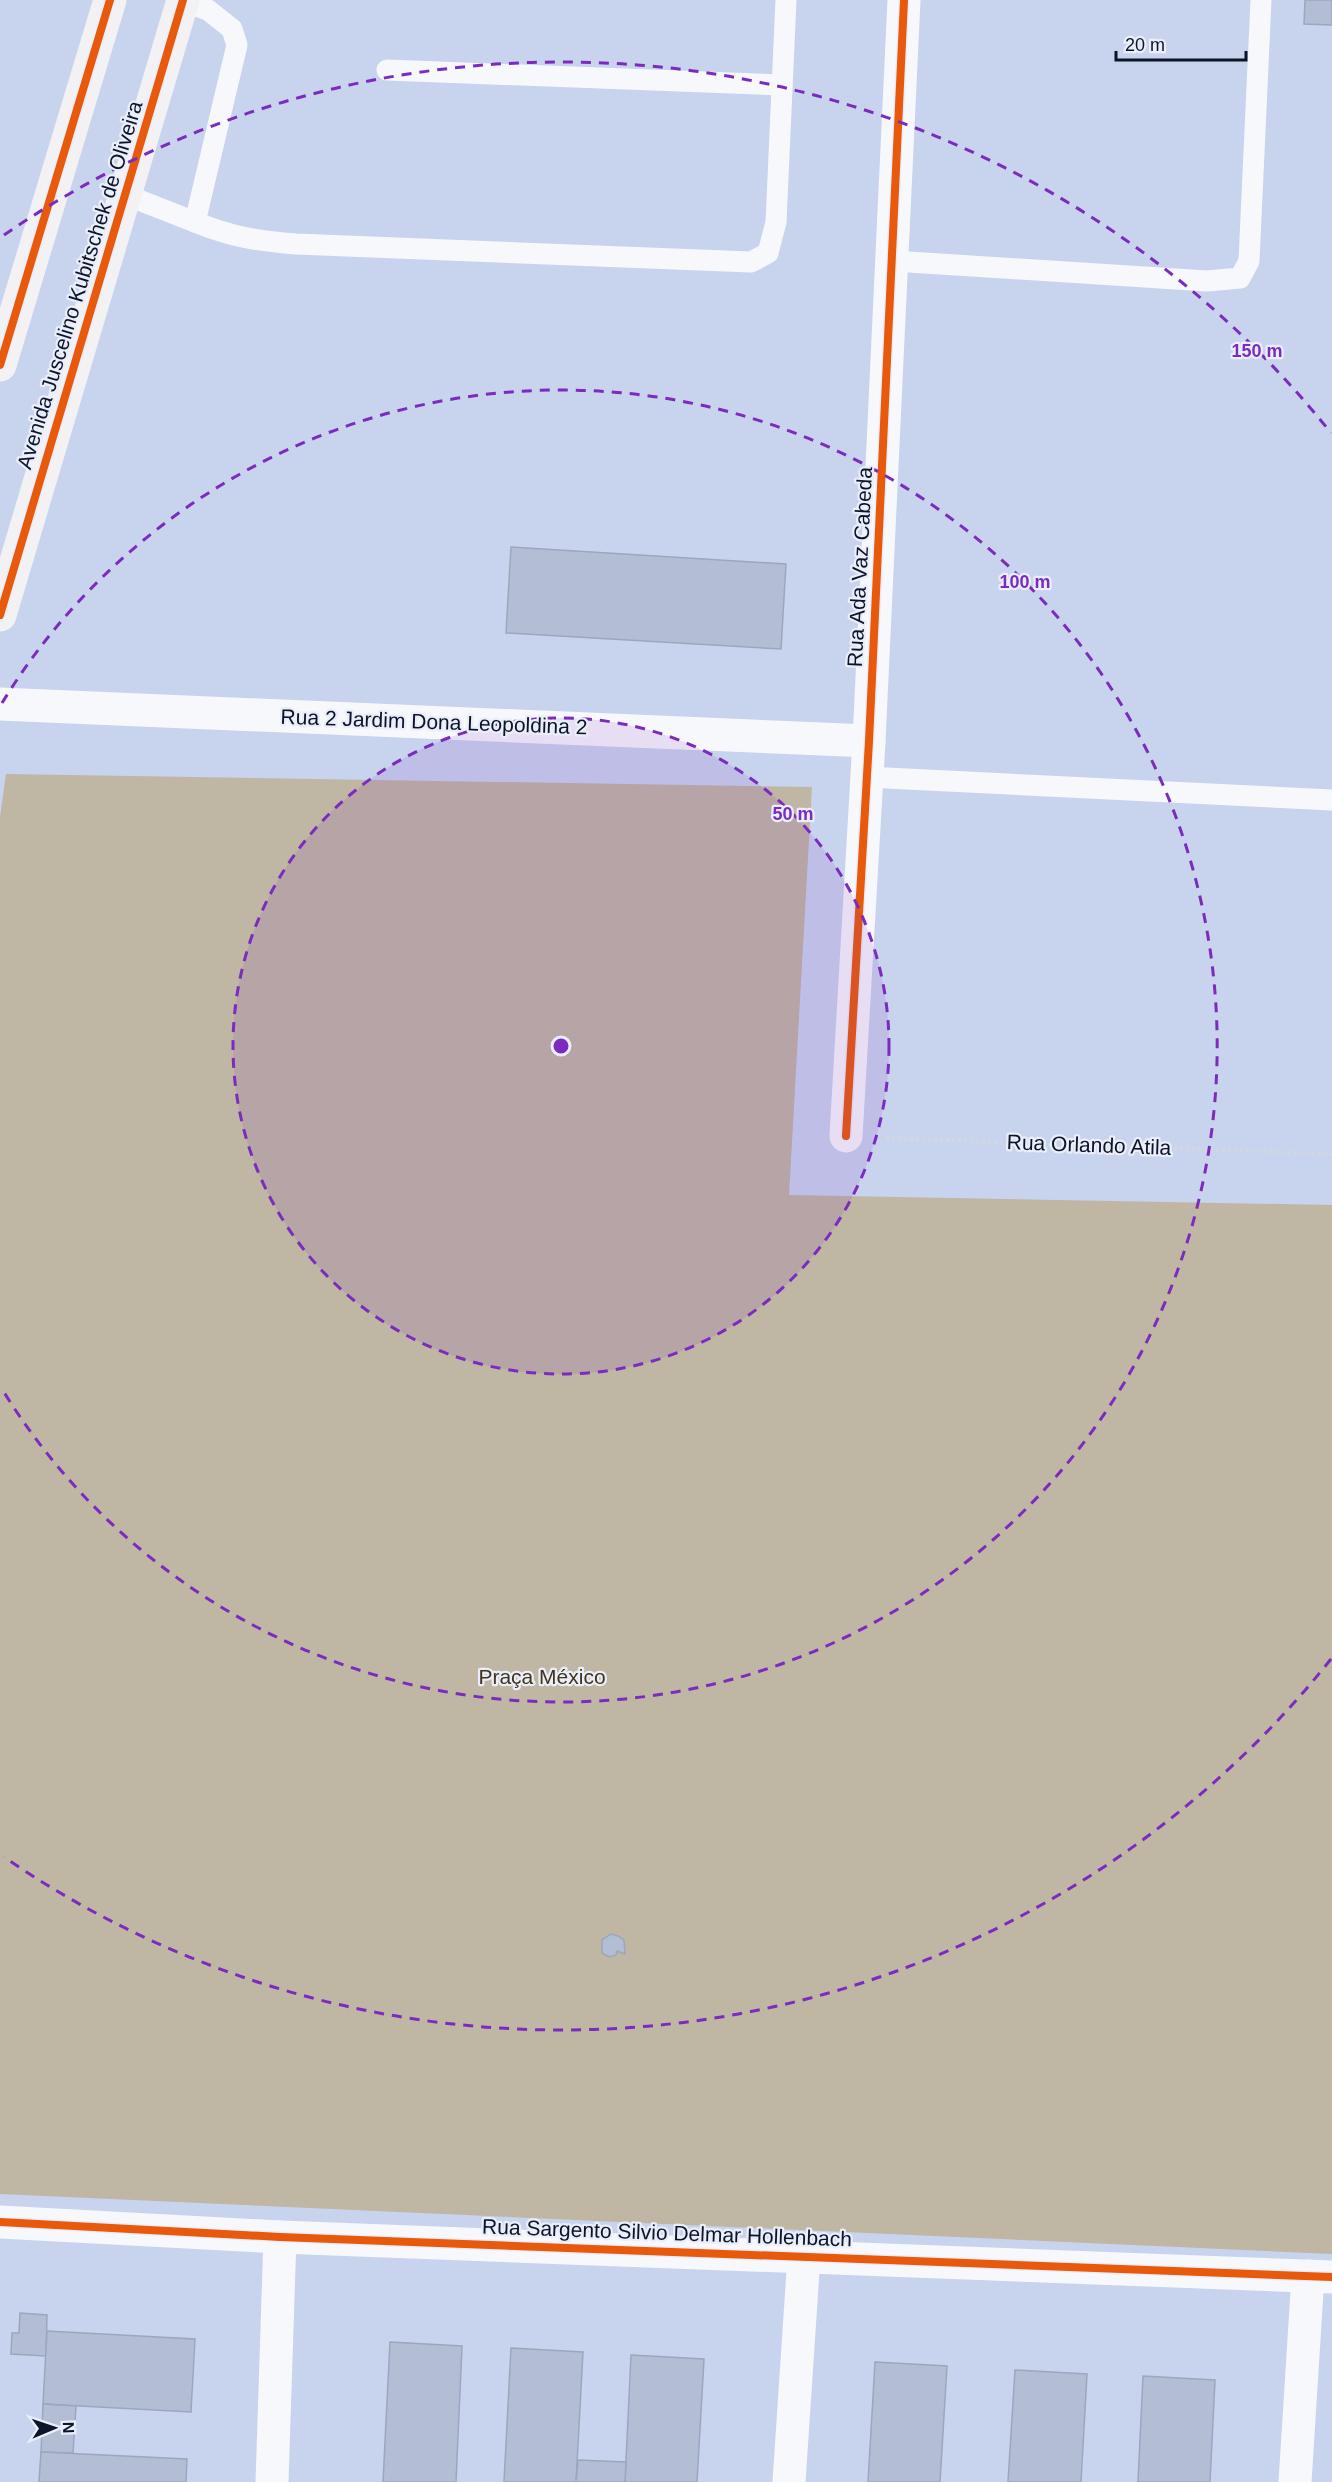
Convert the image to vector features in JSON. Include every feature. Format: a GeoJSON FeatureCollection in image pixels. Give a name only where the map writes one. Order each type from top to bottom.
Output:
{"type":"FeatureCollection","features":[{"type":"Feature","properties":{"kind":"main road"},"geometry":{"type":"LineString","coordinates":[[0,365],[110,0]]}},
{"type":"Feature","properties":{"kind":"main road","name":"Avenida Juscelino Kubitschek de Oliveira"},"geometry":{"type":"LineString","coordinates":[[0,615],[183,0]]}},
{"type":"Feature","properties":{"kind":"street","name":"Rua Ada Vaz Cabeda"},"geometry":{"type":"LineString","coordinates":[[846,1136],[869,741],[904,0]]}},
{"type":"Feature","properties":{"kind":"street","name":"Rua 2 Jardim Dona Leopoldina 2"},"geometry":{"type":"LineString","coordinates":[[0,704],[869,741]]}},
{"type":"Feature","properties":{"kind":"street","name":"Rua Sargento Silvio Delmar Hollenbach"},"geometry":{"type":"LineString","coordinates":[[0,2222],[280,2237],[1320,2277]]}},
{"type":"Feature","properties":{"kind":"street"},"geometry":{"type":"LineString","coordinates":[[272,2482],[280,2237]]}},
{"type":"Feature","properties":{"kind":"street"},"geometry":{"type":"LineString","coordinates":[[789,2482],[804,2256]]}},
{"type":"Feature","properties":{"kind":"street"},"geometry":{"type":"LineString","coordinates":[[1294,2482],[1320,2277]]}},
{"type":"Feature","properties":{"kind":"lane"},"geometry":{"type":"LineString","coordinates":[[183,0],[208,10],[232,28],[237,45],[195,222]]}},
{"type":"Feature","properties":{"kind":"lane"},"geometry":{"type":"LineString","coordinates":[[126,195],[220,232],[249,240],[296,244],[751,262],[768,253],[776,222],[786,0]]}},
{"type":"Feature","properties":{"kind":"lane"},"geometry":{"type":"LineString","coordinates":[[893,261],[1207,281],[1240,278],[1249,261],[1261,0]]}},
{"type":"Feature","properties":{"kind":"lane"},"geometry":{"type":"LineString","coordinates":[[387,70],[782,85]]}},
{"type":"Feature","properties":{"kind":"lane"},"geometry":{"type":"LineString","coordinates":[[866,777],[1332,800]]}},
{"type":"Feature","properties":{"kind":"green space","name":"Praça México"},"geometry":{"type":"Polygon","coordinates":[[[6,774],[812,787],[789,1195],[1332,1205],[1332,2254],[0,2194],[0,817],[6,774]]]}},
{"type":"Feature","properties":{"kind":"building"},"geometry":{"type":"Polygon","coordinates":[[[1305,0],[1332,0],[1332,25],[1304,24],[1305,0]]]}},
{"type":"Feature","properties":{"kind":"building"},"geometry":{"type":"Polygon","coordinates":[[[511,547],[786,564],[781,649],[506,633],[511,547]]]}},
{"type":"Feature","properties":{"kind":"building"},"geometry":{"type":"Polygon","coordinates":[[[611,1934],[624,1940],[625,1954],[617,1951],[616,1955],[609,1957],[602,1953],[602,1940],[611,1934]]]}},
{"type":"Feature","properties":{"kind":"building"},"geometry":{"type":"Polygon","coordinates":[[[20,2313],[47,2315],[46,2356],[11,2354],[12,2333],[19,2333],[20,2313]]]}},
{"type":"Feature","properties":{"kind":"building"},"geometry":{"type":"Polygon","coordinates":[[[47,2331],[195,2339],[191,2412],[43,2404],[47,2331]]]}},
{"type":"Feature","properties":{"kind":"building"},"geometry":{"type":"Polygon","coordinates":[[[390,2342],[462,2346],[456,2482],[383,2482],[390,2342]]]}},
{"type":"Feature","properties":{"kind":"building"},"geometry":{"type":"Polygon","coordinates":[[[511,2348],[583,2352],[576,2482],[504,2482],[511,2348]]]}},
{"type":"Feature","properties":{"kind":"building"},"geometry":{"type":"Polygon","coordinates":[[[631,2355],[704,2359],[697,2482],[625,2482],[631,2355]]]}},
{"type":"Feature","properties":{"kind":"building"},"geometry":{"type":"Polygon","coordinates":[[[875,2362],[947,2366],[940,2482],[868,2482],[875,2362]]]}},
{"type":"Feature","properties":{"kind":"building"},"geometry":{"type":"Polygon","coordinates":[[[1015,2370],[1087,2374],[1081,2482],[1008,2482],[1015,2370]]]}},
{"type":"Feature","properties":{"kind":"building"},"geometry":{"type":"Polygon","coordinates":[[[1143,2376],[1215,2380],[1210,2482],[1138,2482],[1143,2376]]]}},
{"type":"Feature","properties":{"kind":"building"},"geometry":{"type":"Polygon","coordinates":[[[43,2404],[76,2406],[73,2453],[41,2452],[43,2404]]]}},
{"type":"Feature","properties":{"kind":"building"},"geometry":{"type":"Polygon","coordinates":[[[41,2452],[187,2459],[186,2482],[39,2482],[41,2452]]]}},
{"type":"Feature","properties":{"kind":"building"},"geometry":{"type":"Polygon","coordinates":[[[578,2460],[626,2462],[625,2482],[576,2482],[578,2460]]]}},
{"type":"Feature","properties":{"kind":"cycle path"},"geometry":{"type":"LineString","coordinates":[[0,365],[110,0]]}},
{"type":"Feature","properties":{"kind":"cycle path"},"geometry":{"type":"LineString","coordinates":[[0,615],[183,0]]}},
{"type":"Feature","properties":{"kind":"cycle path"},"geometry":{"type":"LineString","coordinates":[[846,1136],[869,741],[904,0]]}},
{"type":"Feature","properties":{"kind":"cycle path"},"geometry":{"type":"LineString","coordinates":[[0,2222],[280,2237],[1332,2277]]}}]}
